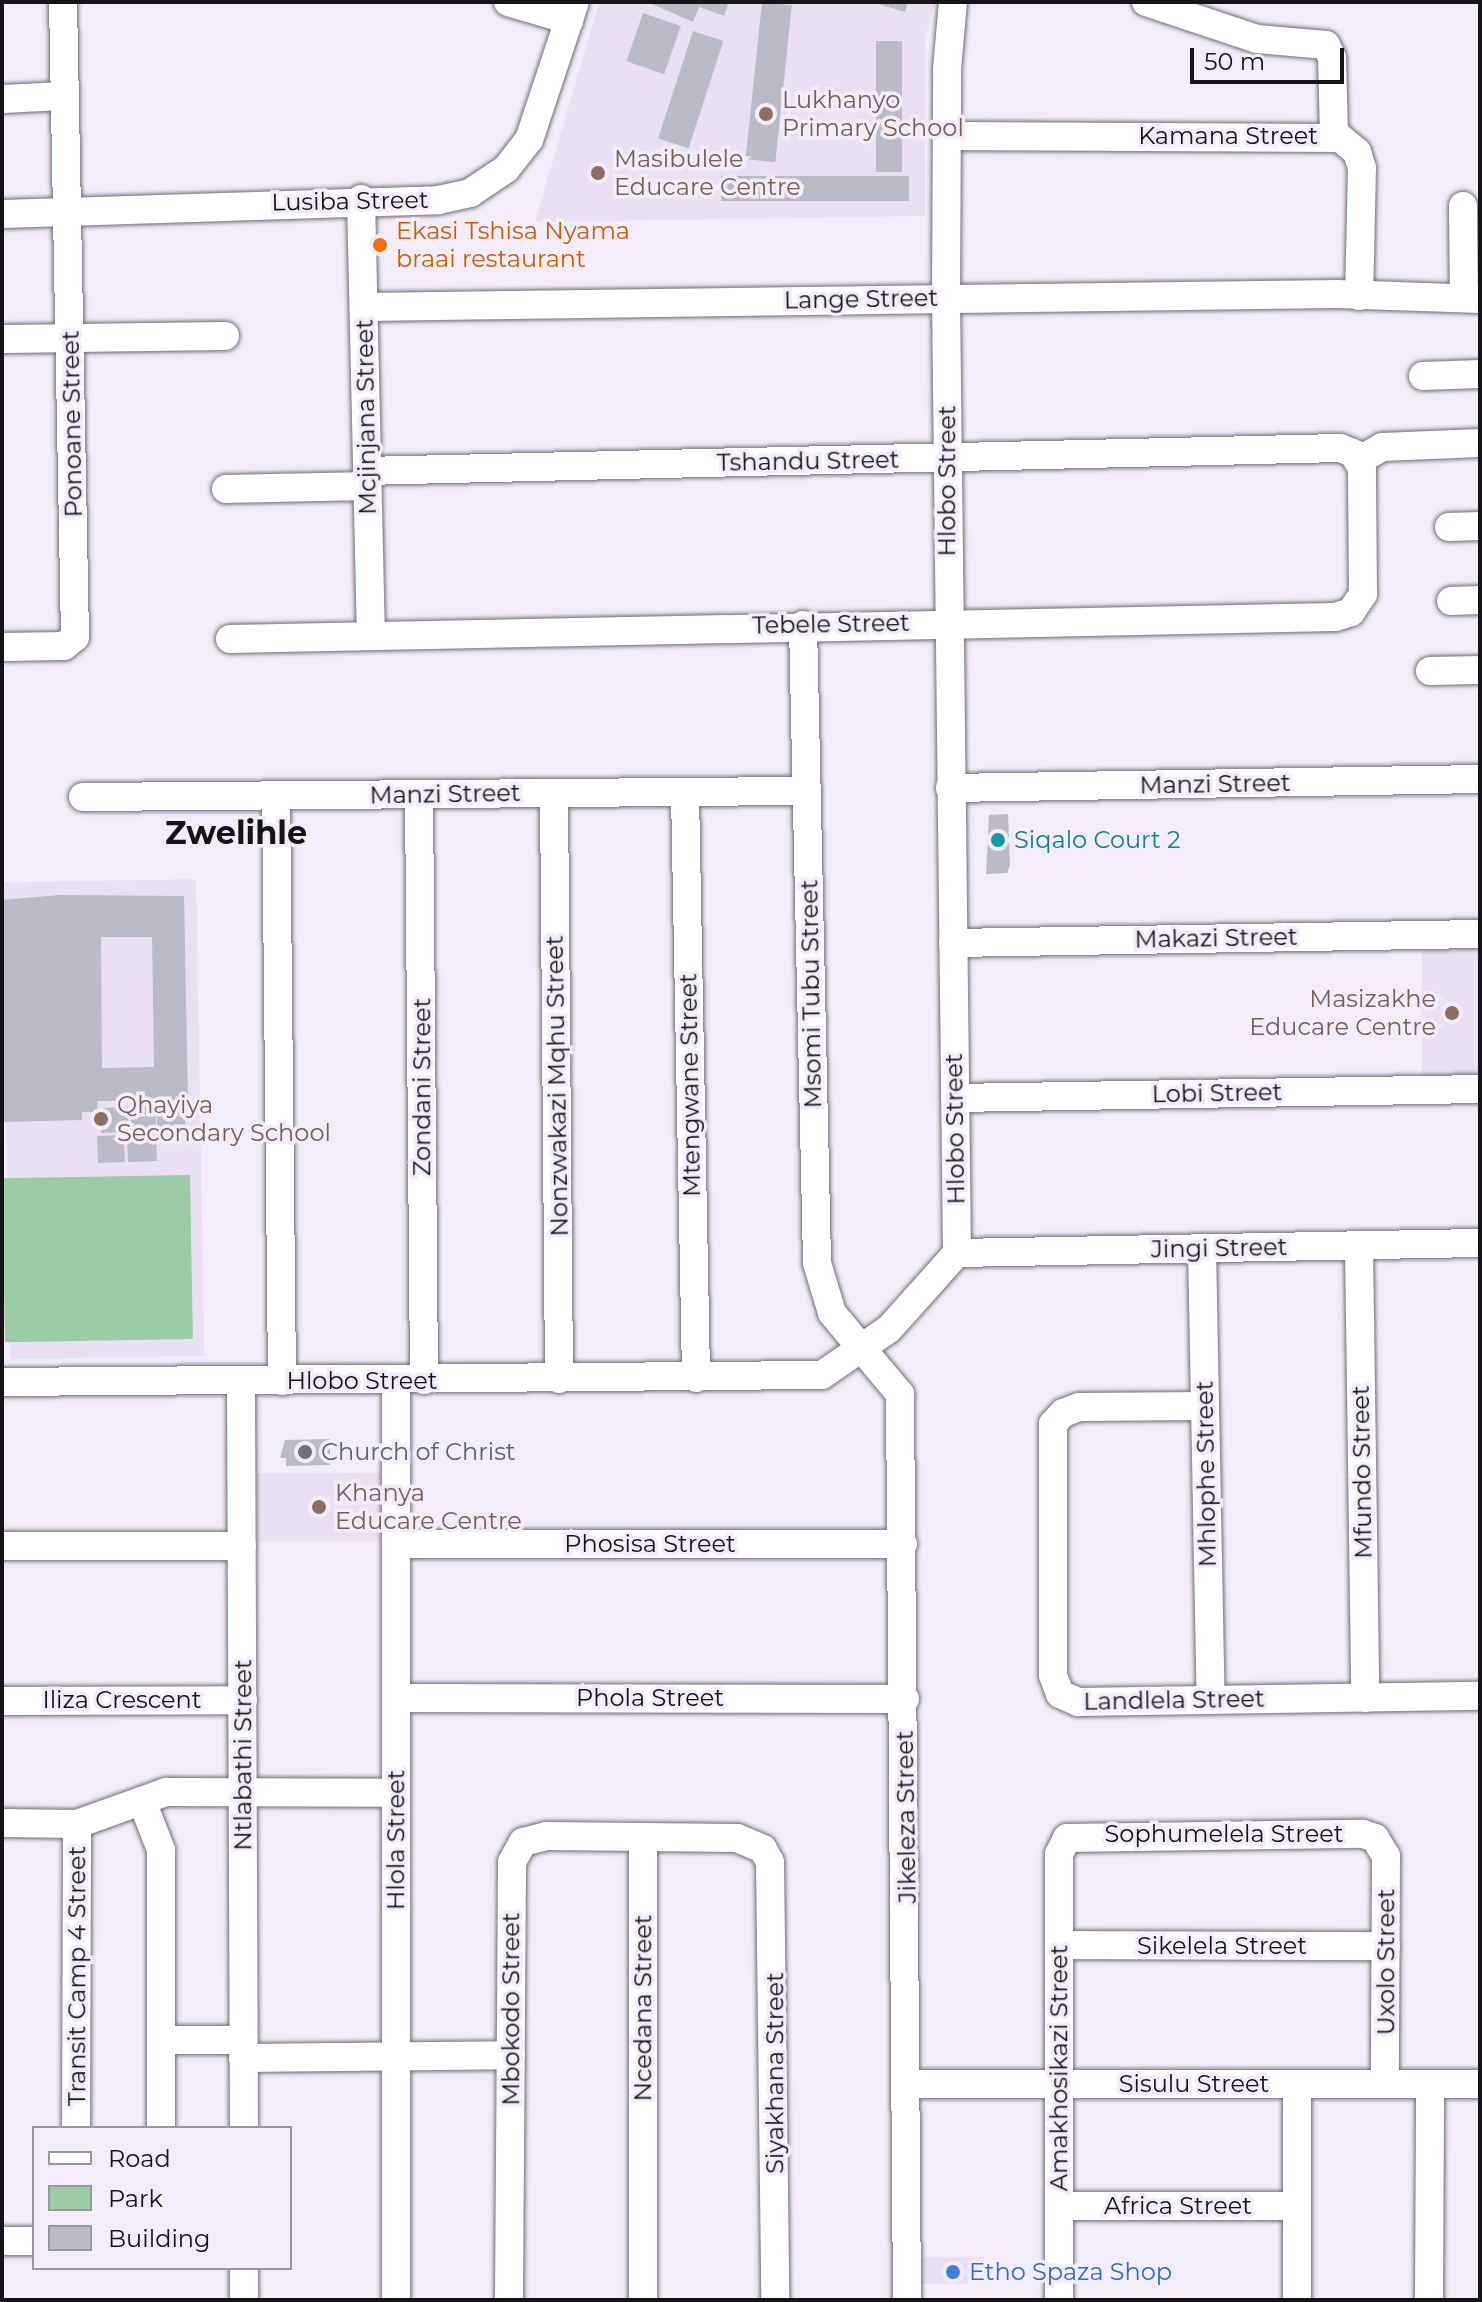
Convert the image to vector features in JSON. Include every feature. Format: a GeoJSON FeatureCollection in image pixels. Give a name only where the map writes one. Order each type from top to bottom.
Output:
{"type":"FeatureCollection","features":[{"type":"Feature","properties":{"kind":"street","name":"Ponoane Street"},"geometry":{"type":"LineString","coordinates":[[2,647],[64,646],[75,637],[63,2]]}},
{"type":"Feature","properties":{"kind":"street"},"geometry":{"type":"LineString","coordinates":[[508,2],[572,11]]}},
{"type":"Feature","properties":{"kind":"street","name":"Hlobo Street"},"geometry":{"type":"LineString","coordinates":[[2,1382],[822,1375],[889,1329],[957,1253],[946,298],[953,2]]}},
{"type":"Feature","properties":{"kind":"street"},"geometry":{"type":"LineString","coordinates":[[1146,2],[1257,39],[1326,45],[1332,58],[1334,135]]}},
{"type":"Feature","properties":{"kind":"street","name":"Lusiba Street"},"geometry":{"type":"LineString","coordinates":[[2,214],[454,198],[494,180],[517,156],[538,123],[572,11]]}},
{"type":"Feature","properties":{"kind":"street"},"geometry":{"type":"LineString","coordinates":[[2,99],[64,96]]}},
{"type":"Feature","properties":{"kind":"street","name":"Kamana Street"},"geometry":{"type":"LineString","coordinates":[[949,136],[1334,135],[1352,146],[1362,168],[1359,296]]}},
{"type":"Feature","properties":{"kind":"street","name":"Mcjinjana Street"},"geometry":{"type":"LineString","coordinates":[[361,199],[371,635]]}},
{"type":"Feature","properties":{"kind":"street"},"geometry":{"type":"LineString","coordinates":[[1463,206],[1472,298]]}},
{"type":"Feature","properties":{"kind":"street","name":"Lange Street"},"geometry":{"type":"LineString","coordinates":[[364,307],[946,298],[1472,298]]}},
{"type":"Feature","properties":{"kind":"street"},"geometry":{"type":"LineString","coordinates":[[2,339],[225,336]]}},
{"type":"Feature","properties":{"kind":"street"},"geometry":{"type":"LineString","coordinates":[[1423,376],[1480,374]]}},
{"type":"Feature","properties":{"kind":"street"},"geometry":{"type":"LineString","coordinates":[[1359,460],[1382,447],[1480,443]]}},
{"type":"Feature","properties":{"kind":"street","name":"Tshandu Street"},"geometry":{"type":"LineString","coordinates":[[226,489],[367,478],[947,458],[1340,448],[1359,460]]}},
{"type":"Feature","properties":{"kind":"street","name":"Tebele Street"},"geometry":{"type":"LineString","coordinates":[[230,639],[948,621],[1343,616],[1363,594],[1359,460]]}},
{"type":"Feature","properties":{"kind":"street"},"geometry":{"type":"LineString","coordinates":[[1449,527],[1480,526]]}},
{"type":"Feature","properties":{"kind":"street"},"geometry":{"type":"LineString","coordinates":[[1451,601],[1480,600]]}},
{"type":"Feature","properties":{"kind":"street","name":"Msomi Tubu Street"},"geometry":{"type":"LineString","coordinates":[[803,625],[817,1263],[826,1301],[861,1350]]}},
{"type":"Feature","properties":{"kind":"street"},"geometry":{"type":"LineString","coordinates":[[1430,671],[1480,670]]}},
{"type":"Feature","properties":{"kind":"street","name":"Manzi Street"},"geometry":{"type":"LineString","coordinates":[[950,788],[1480,779]]}},
{"type":"Feature","properties":{"kind":"street","name":"Manzi Street"},"geometry":{"type":"LineString","coordinates":[[83,797],[806,791]]}},
{"type":"Feature","properties":{"kind":"street","name":"Mtengwane Street"},"geometry":{"type":"LineString","coordinates":[[685,792],[696,1378]]}},
{"type":"Feature","properties":{"kind":"street","name":"Nonzwakazi Mqhu Street"},"geometry":{"type":"LineString","coordinates":[[554,793],[559,1379]]}},
{"type":"Feature","properties":{"kind":"street","name":"Zondani Street"},"geometry":{"type":"LineString","coordinates":[[410,1380],[419,794]]}},
{"type":"Feature","properties":{"kind":"street"},"geometry":{"type":"LineString","coordinates":[[276,796],[282,1381]]}},
{"type":"Feature","properties":{"kind":"street","name":"Makazi Street"},"geometry":{"type":"LineString","coordinates":[[953,943],[1480,934]]}},
{"type":"Feature","properties":{"kind":"street","name":"Lobi Street"},"geometry":{"type":"LineString","coordinates":[[955,1098],[1480,1089]]}},
{"type":"Feature","properties":{"kind":"street","name":"Jingi Street"},"geometry":{"type":"LineString","coordinates":[[957,1253],[1480,1243]]}},
{"type":"Feature","properties":{"kind":"street","name":"Mfundo Street"},"geometry":{"type":"LineString","coordinates":[[1359,1246],[1365,1698]]}},
{"type":"Feature","properties":{"kind":"street","name":"Mhlophe Street"},"geometry":{"type":"LineString","coordinates":[[1202,1248],[1211,1700]]}},
{"type":"Feature","properties":{"kind":"street","name":"Jikeleza Street"},"geometry":{"type":"LineString","coordinates":[[861,1350],[900,1394],[905,1699],[907,2300]]}},
{"type":"Feature","properties":{"kind":"street","name":"Hlola Street"},"geometry":{"type":"LineString","coordinates":[[396,2300],[396,1544],[410,1380]]}},
{"type":"Feature","properties":{"kind":"street","name":"Ntlabathi Street"},"geometry":{"type":"LineString","coordinates":[[241,1382],[244,2126]]}},
{"type":"Feature","properties":{"kind":"street","name":"Landlela Street"},"geometry":{"type":"LineString","coordinates":[[1204,1406],[1079,1407],[1057,1418],[1052,1432],[1053,1675],[1056,1689],[1072,1701],[1480,1696]]}},
{"type":"Feature","properties":{"kind":"street","name":"Phosisa Street"},"geometry":{"type":"LineString","coordinates":[[396,1544],[903,1544]]}},
{"type":"Feature","properties":{"kind":"street"},"geometry":{"type":"LineString","coordinates":[[2,1546],[242,1546]]}},
{"type":"Feature","properties":{"kind":"street","name":"Phola Street"},"geometry":{"type":"LineString","coordinates":[[396,1698],[905,1699]]}},
{"type":"Feature","properties":{"kind":"street","name":"Iliza Crescent"},"geometry":{"type":"LineString","coordinates":[[2,1701],[243,1700]]}},
{"type":"Feature","properties":{"kind":"street"},"geometry":{"type":"LineString","coordinates":[[2,1823],[77,1824],[166,1792],[396,1793]]}},
{"type":"Feature","properties":{"kind":"street"},"geometry":{"type":"LineString","coordinates":[[142,1801],[161,1850],[161,2126]]}},
{"type":"Feature","properties":{"kind":"street","name":"Transit Camp 4 Street"},"geometry":{"type":"LineString","coordinates":[[76,2126],[77,1824]]}},
{"type":"Feature","properties":{"kind":"street","name":"Sophumelela Street"},"geometry":{"type":"LineString","coordinates":[[1067,1838],[1363,1834],[1380,1842]]}},
{"type":"Feature","properties":{"kind":"street","name":"Mbokodo Street"},"geometry":{"type":"LineString","coordinates":[[509,2300],[512,1862],[517,1847],[547,1836],[643,1838]]}},
{"type":"Feature","properties":{"kind":"street","name":"Siyakhana Street"},"geometry":{"type":"LineString","coordinates":[[643,1838],[737,1838],[763,1849],[774,1881],[775,2300]]}},
{"type":"Feature","properties":{"kind":"street","name":"Ncedana Street"},"geometry":{"type":"LineString","coordinates":[[643,1838],[643,2300]]}},
{"type":"Feature","properties":{"kind":"street","name":"Amakhosikazi Street"},"geometry":{"type":"LineString","coordinates":[[1059,2300],[1059,1854],[1067,1838]]}},
{"type":"Feature","properties":{"kind":"street","name":"Uxolo Street"},"geometry":{"type":"LineString","coordinates":[[1380,1842],[1386,1856],[1385,2084]]}},
{"type":"Feature","properties":{"kind":"street","name":"Sikelela Street"},"geometry":{"type":"LineString","coordinates":[[1059,1945],[1386,1946]]}},
{"type":"Feature","properties":{"kind":"street"},"geometry":{"type":"LineString","coordinates":[[161,2040],[243,2049],[396,2056],[511,2055]]}},
{"type":"Feature","properties":{"kind":"street","name":"Sisulu Street"},"geometry":{"type":"LineString","coordinates":[[907,2084],[1480,2084]]}},
{"type":"Feature","properties":{"kind":"street"},"geometry":{"type":"LineString","coordinates":[[1297,2084],[1297,2300]]}},
{"type":"Feature","properties":{"kind":"street"},"geometry":{"type":"LineString","coordinates":[[1429,2300],[1430,2084]]}},
{"type":"Feature","properties":{"kind":"street","name":"Africa Street"},"geometry":{"type":"LineString","coordinates":[[1059,2206],[1297,2206]]}},
{"type":"Feature","properties":{"kind":"street"},"geometry":{"type":"LineString","coordinates":[[2,2241],[32,2241]]}},
{"type":"Feature","properties":{"kind":"street"},"geometry":{"type":"LineString","coordinates":[[244,2270],[244,2300]]}},
{"type":"Feature","properties":{"kind":"shaded area","name":"Lukhanyo Primary School"},"geometry":{"type":"Polygon","coordinates":[[[599,2],[935,2],[925,38],[925,216],[535,222],[599,2]]]}},
{"type":"Feature","properties":{"kind":"shaded area","name":"Qhayiya Secondary School"},"geometry":{"type":"Polygon","coordinates":[[[196,879],[204,1356],[10,1359],[2,882],[196,879]]]}},
{"type":"Feature","properties":{"kind":"shaded area","name":"Masizakhe Educare Centre"},"geometry":{"type":"Polygon","coordinates":[[[1422,950],[1480,950],[1480,1075],[1422,1075],[1422,950]]]}},
{"type":"Feature","properties":{"kind":"shaded area","name":"Khanya Educare Centre"},"geometry":{"type":"Polygon","coordinates":[[[257,1473],[381,1473],[381,1541],[257,1541],[257,1473]]]}},
{"type":"Feature","properties":{"kind":"shaded area"},"geometry":{"type":"Polygon","coordinates":[[[921,2257],[984,2257],[984,2284],[921,2284],[921,2257]]]}},
{"type":"Feature","properties":{"kind":"green space"},"geometry":{"type":"Polygon","coordinates":[[[190,1175],[193,1339],[5,1342],[2,1178],[190,1175]]]}},
{"type":"Feature","properties":{"kind":"building"},"geometry":{"type":"Polygon","coordinates":[[[647,2],[729,2],[724,16],[699,7],[693,22],[647,2]]]}},
{"type":"Feature","properties":{"kind":"building"},"geometry":{"type":"Polygon","coordinates":[[[762,2],[792,5],[775,162],[745,159],[762,2]]]}},
{"type":"Feature","properties":{"kind":"building"},"geometry":{"type":"Polygon","coordinates":[[[872,2],[908,2],[905,12],[872,2]]]}},
{"type":"Feature","properties":{"kind":"building"},"geometry":{"type":"Polygon","coordinates":[[[643,13],[681,26],[664,74],[626,61],[643,13]]]}},
{"type":"Feature","properties":{"kind":"building"},"geometry":{"type":"Polygon","coordinates":[[[693,31],[723,41],[689,148],[658,138],[693,31]]]}},
{"type":"Feature","properties":{"kind":"building"},"geometry":{"type":"Polygon","coordinates":[[[876,41],[902,41],[902,172],[876,172],[876,41]]]}},
{"type":"Feature","properties":{"kind":"building"},"geometry":{"type":"Polygon","coordinates":[[[721,176],[909,176],[909,201],[721,201],[721,176]]]}},
{"type":"Feature","properties":{"kind":"building","name":"Siqalo Court 2"},"geometry":{"type":"Polygon","coordinates":[[[1008,814],[1010,866],[1007,873],[986,874],[989,815],[1008,814]]]}},
{"type":"Feature","properties":{"kind":"building"},"geometry":{"type":"Polygon","coordinates":[[[59,895],[184,896],[188,1100],[97,1101],[98,1112],[82,1112],[82,1120],[2,1122],[2,900],[59,895]],[[101,937],[102,1068],[154,1067],[152,937],[101,937]]]}},
{"type":"Feature","properties":{"kind":"building"},"geometry":{"type":"Polygon","coordinates":[[[157,1102],[185,1102],[185,1127],[157,1127],[157,1102]]]}},
{"type":"Feature","properties":{"kind":"building"},"geometry":{"type":"Polygon","coordinates":[[[128,1107],[129,1132],[101,1133],[100,1108],[128,1107]]]}},
{"type":"Feature","properties":{"kind":"building"},"geometry":{"type":"Polygon","coordinates":[[[131,1107],[156,1107],[156,1133],[131,1133],[131,1107]]]}},
{"type":"Feature","properties":{"kind":"building"},"geometry":{"type":"Polygon","coordinates":[[[124,1135],[125,1162],[98,1163],[97,1136],[124,1135]]]}},
{"type":"Feature","properties":{"kind":"building"},"geometry":{"type":"Polygon","coordinates":[[[156,1135],[157,1161],[128,1162],[127,1136],[156,1135]]]}},
{"type":"Feature","properties":{"kind":"building","name":"Church of Christ"},"geometry":{"type":"Polygon","coordinates":[[[330,1439],[330,1465],[286,1466],[286,1458],[280,1458],[285,1440],[330,1439]]]}},
{"type":"Feature","properties":{"kind":"place","name":"Lukhanyo Primary School"},"geometry":{"type":"Point","coordinates":[766,114]}},
{"type":"Feature","properties":{"kind":"place","name":"Masibulele Educare Centre"},"geometry":{"type":"Point","coordinates":[598,173]}},
{"type":"Feature","properties":{"kind":"place","name":"Ekasi Tshisa Nyama braai restaurant"},"geometry":{"type":"Point","coordinates":[380,245]}},
{"type":"Feature","properties":{"kind":"place","name":"Siqalo Court 2"},"geometry":{"type":"Point","coordinates":[998,840]}},
{"type":"Feature","properties":{"kind":"place","name":"Masizakhe Educare Centre"},"geometry":{"type":"Point","coordinates":[1452,1013]}},
{"type":"Feature","properties":{"kind":"place","name":"Qhayiya Secondary School"},"geometry":{"type":"Point","coordinates":[101,1119]}},
{"type":"Feature","properties":{"kind":"place","name":"Church of Christ"},"geometry":{"type":"Point","coordinates":[305,1452]}},
{"type":"Feature","properties":{"kind":"place","name":"Khanya Educare Centre"},"geometry":{"type":"Point","coordinates":[319,1507]}},
{"type":"Feature","properties":{"kind":"place","name":"Etho Spaza Shop"},"geometry":{"type":"Point","coordinates":[953,2272]}},
{"type":"Feature","properties":{"kind":"district","name":"Zwelihle"},"geometry":{"type":"Point","coordinates":[236,833]}}]}
